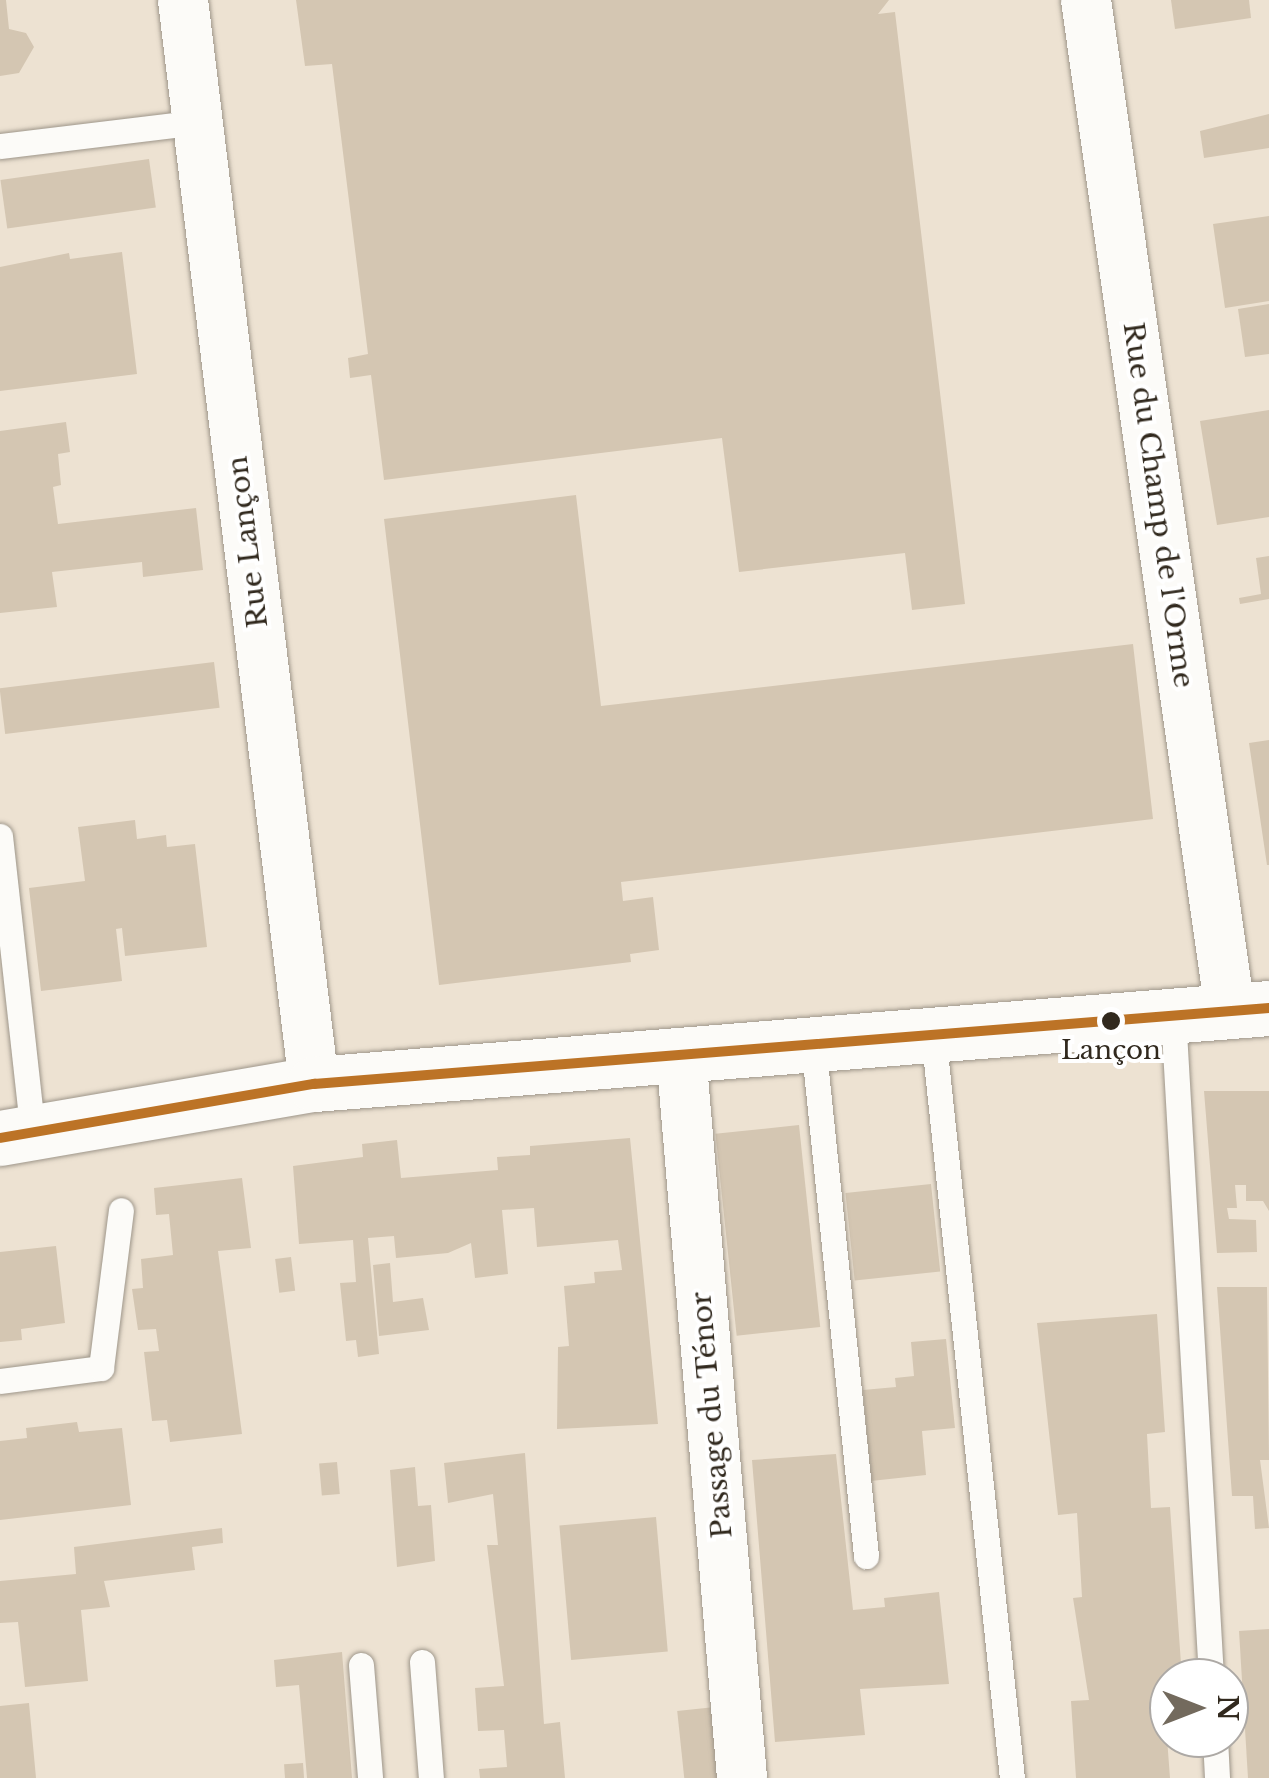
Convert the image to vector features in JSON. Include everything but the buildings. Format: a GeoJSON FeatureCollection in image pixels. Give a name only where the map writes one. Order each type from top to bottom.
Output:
{"type":"FeatureCollection","features":[{"type":"Feature","properties":{"kind":"street","name":"Rue Lançon"},"geometry":{"type":"LineString","coordinates":[[183,0],[314,1084]]}},
{"type":"Feature","properties":{"kind":"street","name":"Rue du Champ de l'Orme"},"geometry":{"type":"LineString","coordinates":[[1086,0],[1249,1009]]}},
{"type":"Feature","properties":{"kind":"street"},"geometry":{"type":"LineString","coordinates":[[17,1136],[314,1084],[1249,1009]]}},
{"type":"Feature","properties":{"kind":"street","name":"Passage du Ténor"},"geometry":{"type":"LineString","coordinates":[[681,1053],[742,1778]]}},
{"type":"Feature","properties":{"kind":"lane"},"geometry":{"type":"LineString","coordinates":[[0,146],[198,122]]}},
{"type":"Feature","properties":{"kind":"lane"},"geometry":{"type":"LineString","coordinates":[[0,836],[17,1136]]}},
{"type":"Feature","properties":{"kind":"lane"},"geometry":{"type":"LineString","coordinates":[[1173,1014],[1210,1658]]}},
{"type":"Feature","properties":{"kind":"lane"},"geometry":{"type":"LineString","coordinates":[[933,1033],[1012,1778]]}},
{"type":"Feature","properties":{"kind":"lane"},"geometry":{"type":"LineString","coordinates":[[814,1042],[866,1556]]}},
{"type":"Feature","properties":{"kind":"lane"},"geometry":{"type":"LineString","coordinates":[[0,1381],[100,1368],[121,1210]]}},
{"type":"Feature","properties":{"kind":"lane"},"geometry":{"type":"LineString","coordinates":[[422,1662],[431,1778]]}},
{"type":"Feature","properties":{"kind":"lane"},"geometry":{"type":"LineString","coordinates":[[361,1665],[370,1778]]}},
{"type":"Feature","properties":{"kind":"transit line"},"geometry":{"type":"LineString","coordinates":[[0,1138],[314,1084],[1269,1008]]}},
{"type":"Feature","properties":{"kind":"place","name":"Lançon"},"geometry":{"type":"Point","coordinates":[1111,1021]}}]}
